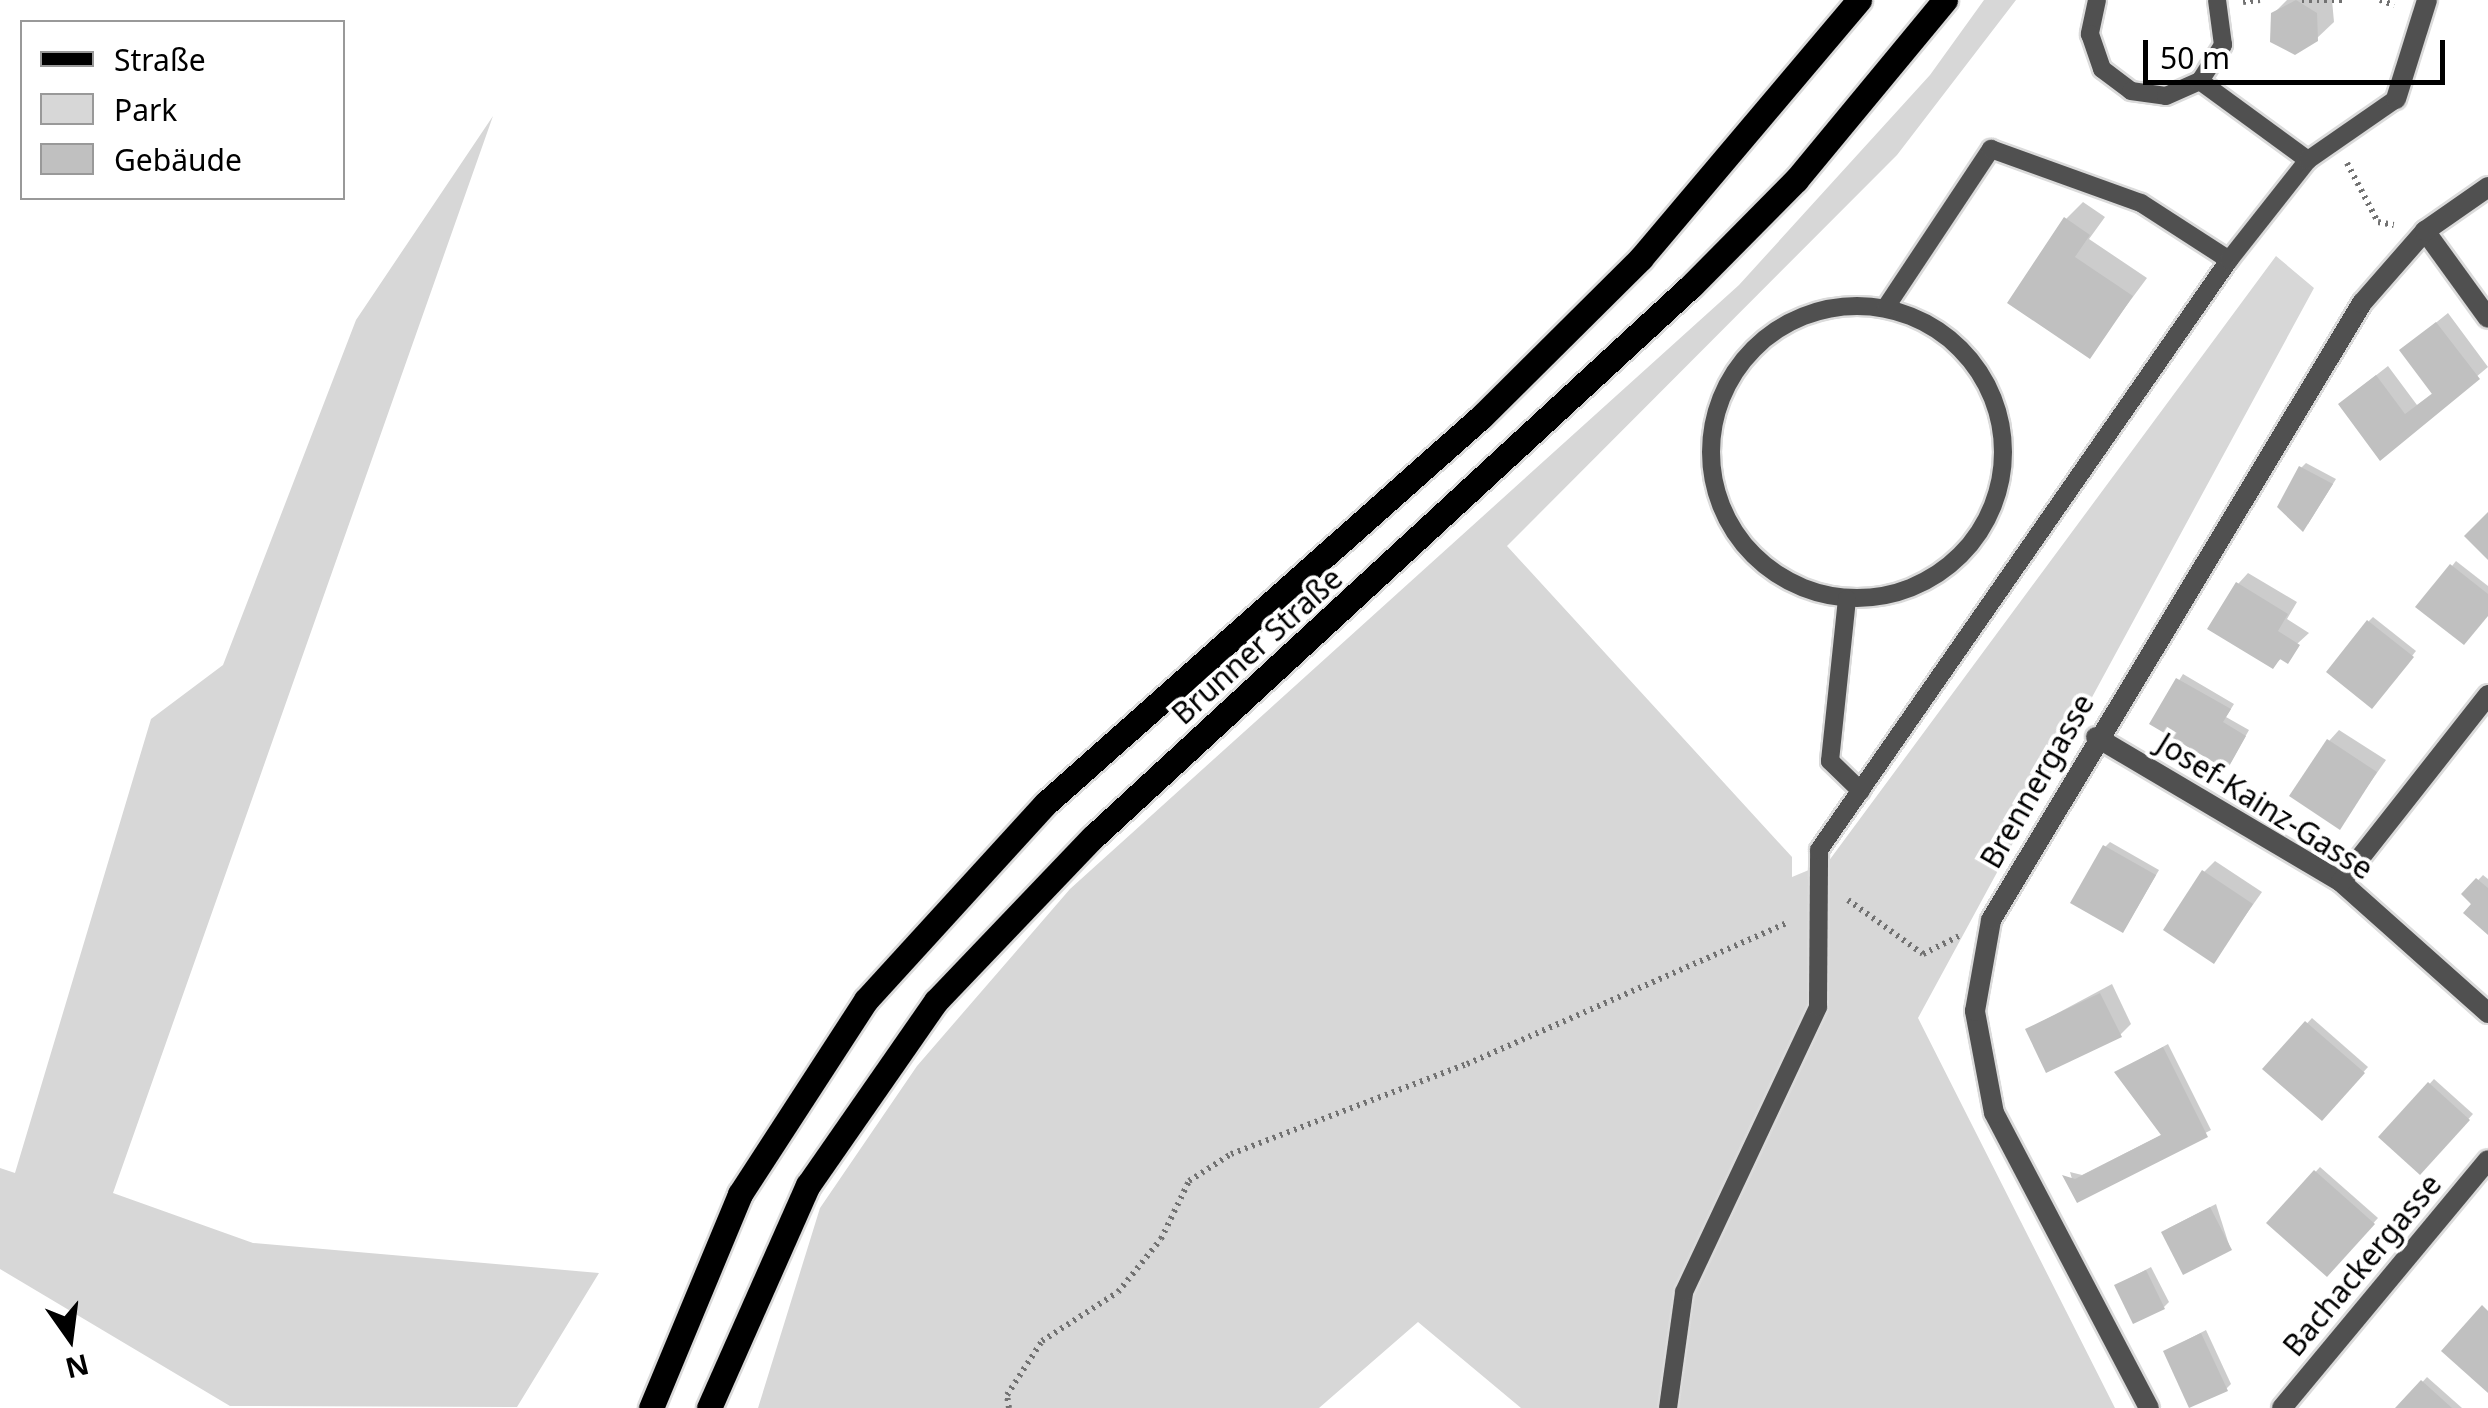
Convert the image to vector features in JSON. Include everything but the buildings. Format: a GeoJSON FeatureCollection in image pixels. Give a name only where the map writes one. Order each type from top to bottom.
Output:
{"type":"FeatureCollection","features":[{"type":"Feature","properties":{"kind":"main road","name":"Brunner Straße"},"geometry":{"type":"LineString","coordinates":[[651,1408],[740,1194],[866,1000],[1045,804],[1482,416],[1641,258],[1859,0]]}},
{"type":"Feature","properties":{"kind":"main road","name":"Brunner Straße"},"geometry":{"type":"LineString","coordinates":[[709,1408],[767,1260],[808,1185],[936,1001],[1092,838],[1692,285],[1874,92],[1944,0]]}},
{"type":"Feature","properties":{"kind":"street"},"geometry":{"type":"LineString","coordinates":[[2396,99],[2428,0]]}},
{"type":"Feature","properties":{"kind":"street","name":"Brennergasse"},"geometry":{"type":"LineString","coordinates":[[2149,1408],[1994,1113],[1975,1011],[1992,920],[2096,737],[2362,303],[2424,231],[2488,187]]}},
{"type":"Feature","properties":{"kind":"street"},"geometry":{"type":"LineString","coordinates":[[2424,231],[2488,318]]}},
{"type":"Feature","properties":{"kind":"street"},"geometry":{"type":"LineString","coordinates":[[2342,882],[2488,694]]}},
{"type":"Feature","properties":{"kind":"street","name":"Josef-Kainz-Gasse"},"geometry":{"type":"LineString","coordinates":[[2096,737],[2342,882],[2488,1013]]}},
{"type":"Feature","properties":{"kind":"street","name":"Bachackergasse"},"geometry":{"type":"LineString","coordinates":[[2282,1408],[2488,1160]]}},
{"type":"Feature","properties":{"kind":"lane"},"geometry":{"type":"LineString","coordinates":[[2097,0],[2090,34],[2102,68],[2131,90],[2166,96],[2200,81],[2222,45],[2217,0]]}},
{"type":"Feature","properties":{"kind":"lane"},"geometry":{"type":"LineString","coordinates":[[2200,81],[2308,160]]}},
{"type":"Feature","properties":{"kind":"lane"},"geometry":{"type":"LineString","coordinates":[[1668,1408],[1684,1292],[1818,1006],[1813,910],[1819,850],[2229,260],[2308,160],[2396,99]]}},
{"type":"Feature","properties":{"kind":"lane"},"geometry":{"type":"LineString","coordinates":[[1886,307],[1992,149],[2140,203],[2229,260]]}},
{"type":"Feature","properties":{"kind":"lane"},"geometry":{"type":"LineString","coordinates":[[1833,306],[1886,307],[1938,328],[1978,366],[2001,416],[2004,472],[1986,524],[1951,566],[1902,593],[1847,599],[1795,586],[1751,555],[1722,512],[1709,459],[1716,406],[1742,359],[1782,325],[1833,306]]}},
{"type":"Feature","properties":{"kind":"lane"},"geometry":{"type":"LineString","coordinates":[[1847,599],[1830,761],[1861,791]]}},
{"type":"Feature","properties":{"kind":"path"},"geometry":{"type":"LineString","coordinates":[[2302,0],[2346,0]]}},
{"type":"Feature","properties":{"kind":"path"},"geometry":{"type":"LineString","coordinates":[[2336,139],[2378,222],[2424,231]]}},
{"type":"Feature","properties":{"kind":"path"},"geometry":{"type":"LineString","coordinates":[[1816,876],[1923,954]]}},
{"type":"Feature","properties":{"kind":"path"},"geometry":{"type":"LineString","coordinates":[[1009,1408],[1007,1395],[1042,1341],[1118,1292],[1161,1240],[1189,1181],[1231,1154],[1467,1064],[1813,910]]}},
{"type":"Feature","properties":{"kind":"green space"},"geometry":{"type":"Polygon","coordinates":[[[1984,0],[2016,0],[1897,155],[1507,546],[1792,857],[1792,877],[1828,862],[2276,256],[2314,288],[1918,1018],[2115,1408],[1521,1408],[1418,1322],[1319,1408],[758,1408],[820,1208],[917,1066],[1070,889],[1739,285],[1930,75],[1984,0]]]}},
{"type":"Feature","properties":{"kind":"green space"},"geometry":{"type":"Polygon","coordinates":[[[493,116],[113,1193],[253,1243],[599,1273],[517,1407],[230,1406],[0,1269],[0,1168],[15,1173],[151,719],[223,665],[356,320],[493,116]]]}}]}
